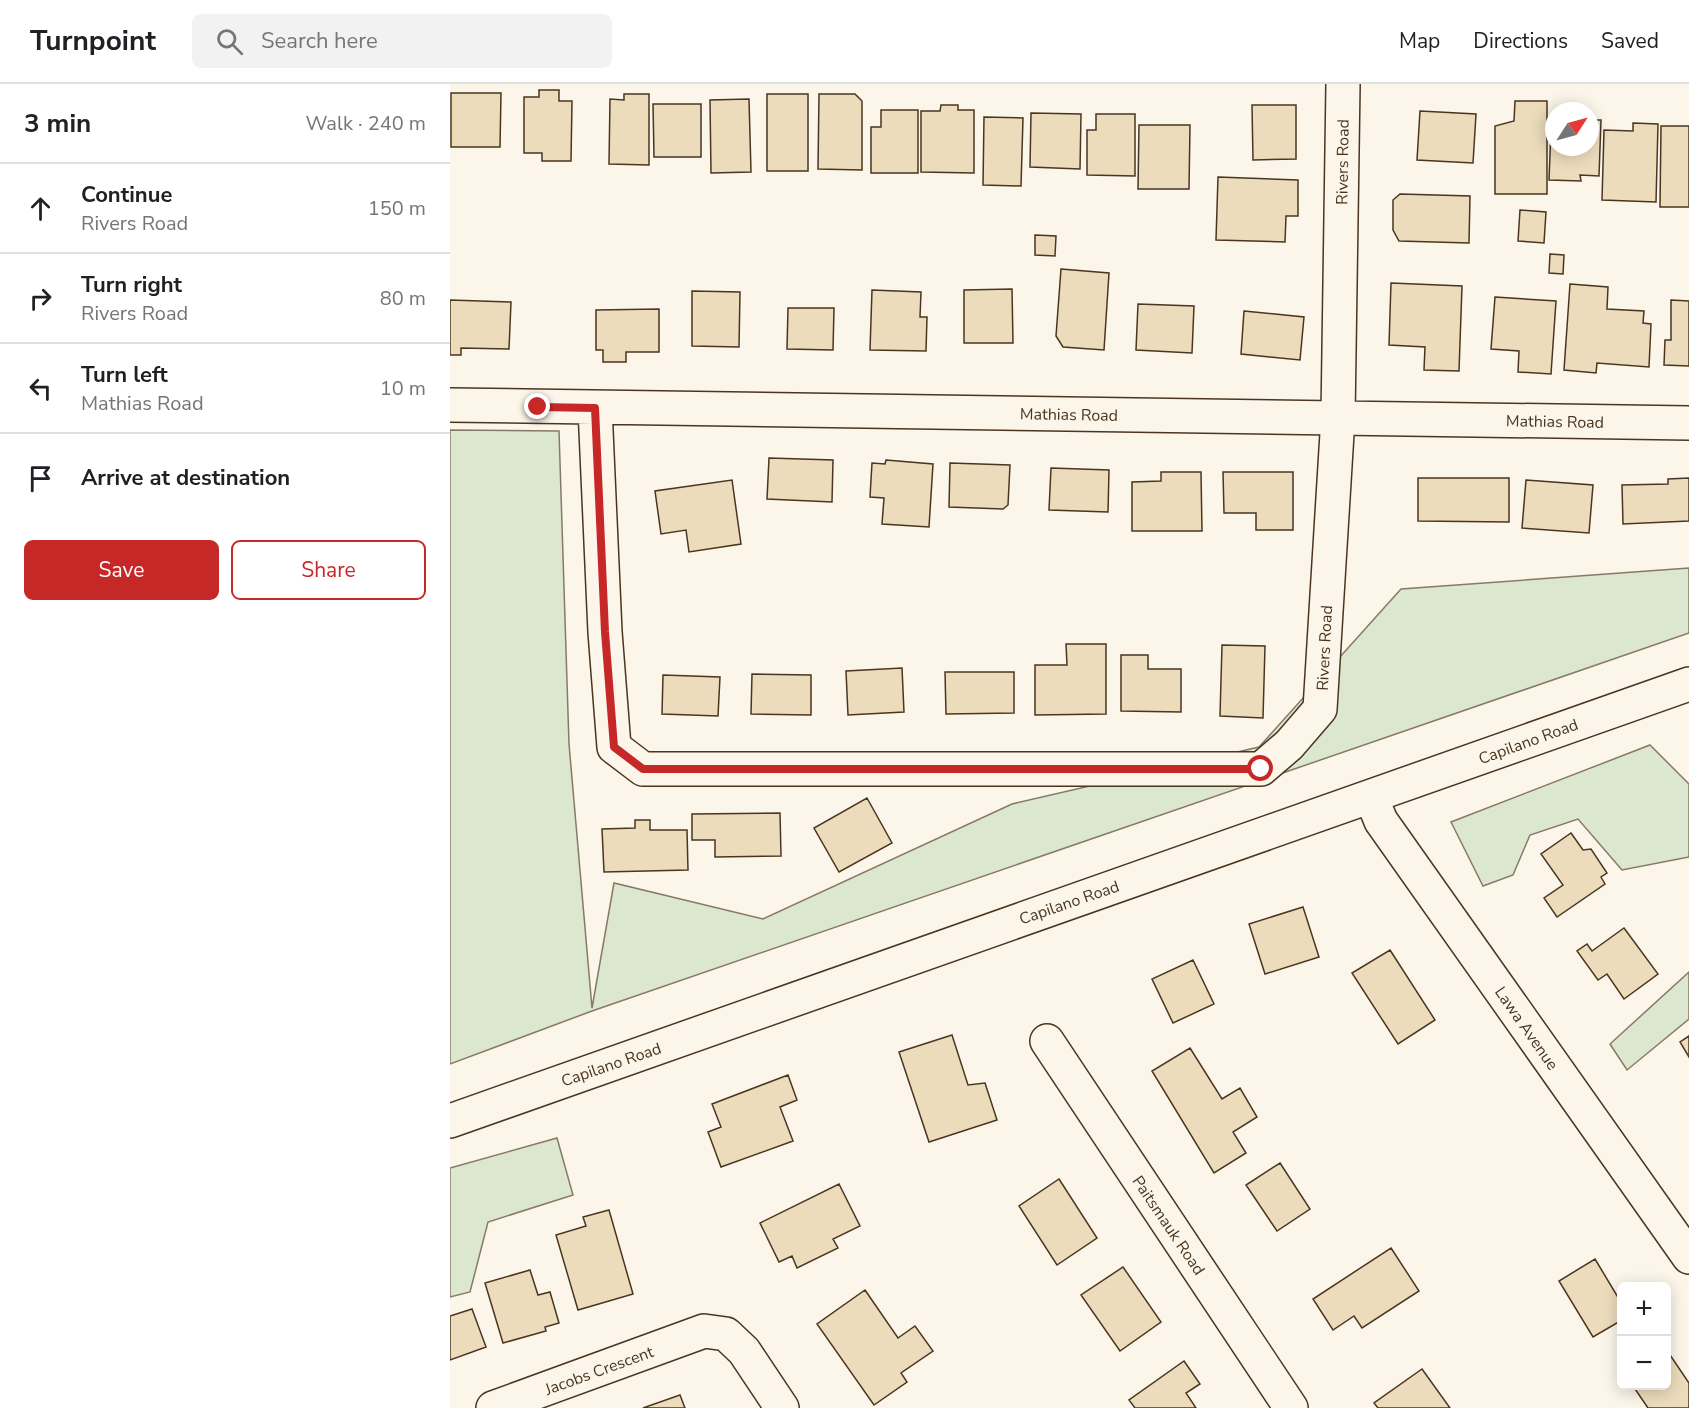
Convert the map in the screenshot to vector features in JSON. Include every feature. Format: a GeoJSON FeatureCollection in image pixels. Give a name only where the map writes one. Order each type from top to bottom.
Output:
{"type":"FeatureCollection","features":[{"type":"Feature","properties":{"kind":"street","name":"Rivers Road"},"geometry":{"type":"LineString","coordinates":[[595,408],[605,632],[614,747],[643,769],[1261,769],[1288,745],[1320,709],[1338,417],[1343,84]]}},
{"type":"Feature","properties":{"kind":"street","name":"Mathias Road"},"geometry":{"type":"LineString","coordinates":[[450,405],[1689,423]]}},
{"type":"Feature","properties":{"kind":"street","name":"Capilano Road"},"geometry":{"type":"LineString","coordinates":[[450,1121],[1689,684]]}},
{"type":"Feature","properties":{"kind":"street","name":"Lawa Avenue"},"geometry":{"type":"LineString","coordinates":[[1371,797],[1381,821],[1689,1257]]}},
{"type":"Feature","properties":{"kind":"street","name":"Paitsmauk Road"},"geometry":{"type":"LineString","coordinates":[[1047,1041],[1291,1408]]}},
{"type":"Feature","properties":{"kind":"street","name":"Jacobs Crescent"},"geometry":{"type":"LineString","coordinates":[[493,1408],[704,1331],[726,1334],[744,1351],[782,1408]]}},
{"type":"Feature","properties":{"kind":"green space"},"geometry":{"type":"Polygon","coordinates":[[[450,430],[559,431],[569,744],[592,1008],[614,883],[763,919],[1012,804],[1259,747],[1401,589],[1689,568],[1689,633],[592,1011],[450,1064],[450,430]]]}},
{"type":"Feature","properties":{"kind":"green space"},"geometry":{"type":"Polygon","coordinates":[[[1650,745],[1689,784],[1689,857],[1622,870],[1578,819],[1530,835],[1513,875],[1483,886],[1451,822],[1650,745]]]}},
{"type":"Feature","properties":{"kind":"green space"},"geometry":{"type":"Polygon","coordinates":[[[1689,972],[1689,1019],[1627,1070],[1610,1044],[1689,972]]]}},
{"type":"Feature","properties":{"kind":"green space"},"geometry":{"type":"Polygon","coordinates":[[[557,1138],[573,1195],[488,1222],[470,1292],[450,1297],[450,1168],[557,1138]]]}},
{"type":"Feature","properties":{"kind":"building"},"geometry":{"type":"Polygon","coordinates":[[[539,90],[559,90],[559,101],[572,101],[571,161],[542,161],[542,153],[524,153],[524,97],[539,97],[539,90]]]}},
{"type":"Feature","properties":{"kind":"building"},"geometry":{"type":"Polygon","coordinates":[[[451,93],[501,93],[500,147],[451,147],[451,93]]]}},
{"type":"Feature","properties":{"kind":"building"},"geometry":{"type":"Polygon","coordinates":[[[624,94],[649,94],[649,165],[609,164],[610,99],[624,100],[624,94]]]}},
{"type":"Feature","properties":{"kind":"building"},"geometry":{"type":"Polygon","coordinates":[[[767,94],[808,94],[808,171],[767,171],[767,94]]]}},
{"type":"Feature","properties":{"kind":"building"},"geometry":{"type":"Polygon","coordinates":[[[819,94],[855,94],[862,101],[862,170],[818,169],[819,94]]]}},
{"type":"Feature","properties":{"kind":"building"},"geometry":{"type":"Polygon","coordinates":[[[749,99],[751,172],[711,173],[710,100],[749,99]]]}},
{"type":"Feature","properties":{"kind":"building"},"geometry":{"type":"Polygon","coordinates":[[[1515,101],[1547,101],[1545,102],[1545,156],[1547,156],[1547,194],[1495,194],[1495,126],[1514,121],[1515,101]]]}},
{"type":"Feature","properties":{"kind":"building"},"geometry":{"type":"Polygon","coordinates":[[[653,104],[701,104],[701,157],[654,157],[653,104]]]}},
{"type":"Feature","properties":{"kind":"building"},"geometry":{"type":"Polygon","coordinates":[[[941,105],[958,105],[958,110],[974,110],[974,173],[921,172],[921,111],[940,111],[941,105]]]}},
{"type":"Feature","properties":{"kind":"building"},"geometry":{"type":"Polygon","coordinates":[[[1252,105],[1296,105],[1296,159],[1253,160],[1252,105]]]}},
{"type":"Feature","properties":{"kind":"building"},"geometry":{"type":"Polygon","coordinates":[[[881,110],[918,110],[918,173],[871,173],[871,127],[881,127],[881,110]]]}},
{"type":"Feature","properties":{"kind":"building"},"geometry":{"type":"Polygon","coordinates":[[[1420,111],[1476,114],[1473,163],[1417,160],[1420,111]]]}},
{"type":"Feature","properties":{"kind":"building"},"geometry":{"type":"Polygon","coordinates":[[[1031,113],[1081,114],[1080,169],[1030,167],[1031,113]]]}},
{"type":"Feature","properties":{"kind":"building"},"geometry":{"type":"Polygon","coordinates":[[[1096,114],[1135,114],[1135,176],[1087,175],[1087,130],[1096,130],[1096,114]]]}},
{"type":"Feature","properties":{"kind":"building"},"geometry":{"type":"Polygon","coordinates":[[[984,117],[1023,118],[1021,186],[983,185],[984,117]]]}},
{"type":"Feature","properties":{"kind":"building"},"geometry":{"type":"Polygon","coordinates":[[[1599,120],[1601,120],[1599,176],[1580,175],[1581,181],[1549,180],[1550,156],[1599,156],[1599,120]]]}},
{"type":"Feature","properties":{"kind":"building"},"geometry":{"type":"Polygon","coordinates":[[[1633,123],[1658,124],[1656,202],[1602,200],[1604,130],[1633,131],[1633,123]]]}},
{"type":"Feature","properties":{"kind":"building"},"geometry":{"type":"Polygon","coordinates":[[[1139,125],[1190,125],[1189,189],[1138,189],[1139,125]]]}},
{"type":"Feature","properties":{"kind":"building"},"geometry":{"type":"Polygon","coordinates":[[[1661,126],[1689,126],[1689,207],[1660,207],[1661,126]]]}},
{"type":"Feature","properties":{"kind":"building"},"geometry":{"type":"Polygon","coordinates":[[[1218,177],[1298,180],[1298,216],[1286,216],[1285,242],[1216,240],[1218,177]]]}},
{"type":"Feature","properties":{"kind":"building"},"geometry":{"type":"Polygon","coordinates":[[[1400,194],[1470,196],[1469,243],[1399,241],[1393,230],[1393,200],[1400,194]]]}},
{"type":"Feature","properties":{"kind":"building"},"geometry":{"type":"Polygon","coordinates":[[[1520,210],[1546,212],[1544,243],[1518,241],[1520,210]]]}},
{"type":"Feature","properties":{"kind":"building"},"geometry":{"type":"Polygon","coordinates":[[[1035,235],[1056,236],[1055,256],[1035,255],[1035,235]]]}},
{"type":"Feature","properties":{"kind":"building"},"geometry":{"type":"Polygon","coordinates":[[[1550,254],[1564,255],[1563,274],[1549,273],[1550,254]]]}},
{"type":"Feature","properties":{"kind":"building"},"geometry":{"type":"Polygon","coordinates":[[[1061,269],[1109,273],[1104,350],[1063,347],[1056,336],[1061,269]]]}},
{"type":"Feature","properties":{"kind":"building"},"geometry":{"type":"Polygon","coordinates":[[[1391,283],[1462,286],[1459,371],[1424,370],[1425,347],[1389,345],[1391,283]]]}},
{"type":"Feature","properties":{"kind":"building"},"geometry":{"type":"Polygon","coordinates":[[[1570,284],[1608,287],[1607,309],[1644,311],[1643,323],[1651,324],[1649,367],[1597,363],[1596,373],[1564,370],[1570,284]]]}},
{"type":"Feature","properties":{"kind":"building"},"geometry":{"type":"Polygon","coordinates":[[[1012,289],[1013,343],[964,343],[964,290],[1012,289]]]}},
{"type":"Feature","properties":{"kind":"building"},"geometry":{"type":"Polygon","coordinates":[[[872,290],[921,292],[920,317],[927,317],[926,351],[870,350],[872,290]]]}},
{"type":"Feature","properties":{"kind":"building"},"geometry":{"type":"Polygon","coordinates":[[[692,291],[740,292],[739,347],[692,346],[692,291]]]}},
{"type":"Feature","properties":{"kind":"building"},"geometry":{"type":"Polygon","coordinates":[[[1495,297],[1556,301],[1551,374],[1518,372],[1519,351],[1491,349],[1495,297]]]}},
{"type":"Feature","properties":{"kind":"building"},"geometry":{"type":"Polygon","coordinates":[[[450,300],[511,302],[509,349],[461,348],[461,355],[450,355],[450,300]]]}},
{"type":"Feature","properties":{"kind":"building"},"geometry":{"type":"Polygon","coordinates":[[[1671,300],[1689,301],[1689,366],[1664,365],[1665,340],[1671,340],[1671,300]]]}},
{"type":"Feature","properties":{"kind":"building"},"geometry":{"type":"Polygon","coordinates":[[[1138,304],[1194,306],[1192,353],[1136,350],[1138,304]]]}},
{"type":"Feature","properties":{"kind":"building"},"geometry":{"type":"Polygon","coordinates":[[[788,308],[834,308],[833,350],[787,349],[788,308]]]}},
{"type":"Feature","properties":{"kind":"building"},"geometry":{"type":"Polygon","coordinates":[[[659,309],[659,352],[626,352],[626,362],[603,362],[603,350],[596,350],[596,310],[659,309]]]}},
{"type":"Feature","properties":{"kind":"building"},"geometry":{"type":"Polygon","coordinates":[[[1244,311],[1304,317],[1300,360],[1241,354],[1244,311]]]}},
{"type":"Feature","properties":{"kind":"building"},"geometry":{"type":"Polygon","coordinates":[[[769,458],[833,460],[832,502],[767,499],[769,458]]]}},
{"type":"Feature","properties":{"kind":"building"},"geometry":{"type":"Polygon","coordinates":[[[886,460],[933,464],[929,527],[882,524],[884,498],[870,497],[872,463],[885,464],[886,460]]]}},
{"type":"Feature","properties":{"kind":"building"},"geometry":{"type":"Polygon","coordinates":[[[950,463],[1010,465],[1008,505],[1003,509],[949,507],[950,463]]]}},
{"type":"Feature","properties":{"kind":"building"},"geometry":{"type":"Polygon","coordinates":[[[1051,468],[1109,470],[1108,512],[1049,510],[1051,468]]]}},
{"type":"Feature","properties":{"kind":"building"},"geometry":{"type":"Polygon","coordinates":[[[1161,472],[1201,472],[1202,531],[1132,531],[1132,482],[1161,481],[1161,472]]]}},
{"type":"Feature","properties":{"kind":"building"},"geometry":{"type":"Polygon","coordinates":[[[1223,472],[1293,472],[1293,530],[1256,530],[1256,513],[1224,513],[1223,472]]]}},
{"type":"Feature","properties":{"kind":"building"},"geometry":{"type":"Polygon","coordinates":[[[1418,478],[1509,478],[1509,522],[1418,521],[1418,478]]]}},
{"type":"Feature","properties":{"kind":"building"},"geometry":{"type":"Polygon","coordinates":[[[1689,478],[1689,521],[1623,524],[1622,485],[1668,484],[1668,479],[1689,478]]]}},
{"type":"Feature","properties":{"kind":"building"},"geometry":{"type":"Polygon","coordinates":[[[732,480],[741,544],[689,552],[686,530],[661,534],[655,491],[732,480]]]}},
{"type":"Feature","properties":{"kind":"building"},"geometry":{"type":"Polygon","coordinates":[[[1526,480],[1593,485],[1589,533],[1522,528],[1526,480]]]}},
{"type":"Feature","properties":{"kind":"building"},"geometry":{"type":"Polygon","coordinates":[[[1066,644],[1106,644],[1106,714],[1035,715],[1035,665],[1067,665],[1066,644]]]}},
{"type":"Feature","properties":{"kind":"building"},"geometry":{"type":"Polygon","coordinates":[[[1222,645],[1265,646],[1263,718],[1220,716],[1222,645]]]}},
{"type":"Feature","properties":{"kind":"building"},"geometry":{"type":"Polygon","coordinates":[[[1121,655],[1148,655],[1148,669],[1181,669],[1181,712],[1121,711],[1121,655]]]}},
{"type":"Feature","properties":{"kind":"building"},"geometry":{"type":"Polygon","coordinates":[[[902,668],[904,712],[848,715],[846,671],[902,668]]]}},
{"type":"Feature","properties":{"kind":"building"},"geometry":{"type":"Polygon","coordinates":[[[945,672],[1014,672],[1014,713],[946,714],[945,672]]]}},
{"type":"Feature","properties":{"kind":"building"},"geometry":{"type":"Polygon","coordinates":[[[752,674],[811,675],[811,715],[751,714],[752,674]]]}},
{"type":"Feature","properties":{"kind":"building"},"geometry":{"type":"Polygon","coordinates":[[[663,675],[720,677],[718,716],[662,714],[663,675]]]}},
{"type":"Feature","properties":{"kind":"building"},"geometry":{"type":"Polygon","coordinates":[[[867,798],[892,843],[839,872],[814,828],[867,798]]]}},
{"type":"Feature","properties":{"kind":"building"},"geometry":{"type":"Polygon","coordinates":[[[780,813],[781,856],[715,857],[715,840],[692,840],[692,814],[780,813]]]}},
{"type":"Feature","properties":{"kind":"building"},"geometry":{"type":"Polygon","coordinates":[[[635,820],[650,820],[650,830],[687,830],[688,870],[604,872],[602,829],[635,828],[635,820]]]}},
{"type":"Feature","properties":{"kind":"building"},"geometry":{"type":"Polygon","coordinates":[[[1571,833],[1583,850],[1591,849],[1607,873],[1601,877],[1605,884],[1557,917],[1544,898],[1563,885],[1541,854],[1571,833]]]}},
{"type":"Feature","properties":{"kind":"building"},"geometry":{"type":"Polygon","coordinates":[[[1303,907],[1319,957],[1265,974],[1249,924],[1303,907]]]}},
{"type":"Feature","properties":{"kind":"building"},"geometry":{"type":"Polygon","coordinates":[[[1624,928],[1658,974],[1624,999],[1607,974],[1598,980],[1577,951],[1587,944],[1592,951],[1624,928]]]}},
{"type":"Feature","properties":{"kind":"building"},"geometry":{"type":"Polygon","coordinates":[[[1390,950],[1435,1020],[1398,1044],[1352,973],[1390,950]]]}},
{"type":"Feature","properties":{"kind":"building"},"geometry":{"type":"Polygon","coordinates":[[[1193,960],[1214,1004],[1173,1023],[1152,979],[1193,960]]]}},
{"type":"Feature","properties":{"kind":"building"},"geometry":{"type":"Polygon","coordinates":[[[952,1035],[968,1085],[985,1083],[997,1120],[929,1142],[899,1052],[952,1035]]]}},
{"type":"Feature","properties":{"kind":"building"},"geometry":{"type":"Polygon","coordinates":[[[1689,1036],[1689,1057],[1680,1042],[1689,1036]]]}},
{"type":"Feature","properties":{"kind":"building"},"geometry":{"type":"Polygon","coordinates":[[[1190,1048],[1222,1099],[1240,1088],[1257,1117],[1233,1132],[1246,1153],[1214,1173],[1152,1071],[1190,1048]]]}},
{"type":"Feature","properties":{"kind":"building"},"geometry":{"type":"Polygon","coordinates":[[[788,1075],[797,1100],[780,1107],[793,1141],[721,1167],[708,1132],[721,1127],[712,1104],[788,1075]]]}},
{"type":"Feature","properties":{"kind":"building"},"geometry":{"type":"Polygon","coordinates":[[[1280,1163],[1310,1209],[1277,1231],[1246,1185],[1280,1163]]]}},
{"type":"Feature","properties":{"kind":"building"},"geometry":{"type":"Polygon","coordinates":[[[1059,1179],[1097,1238],[1057,1265],[1019,1206],[1059,1179]]]}},
{"type":"Feature","properties":{"kind":"building"},"geometry":{"type":"Polygon","coordinates":[[[839,1184],[860,1226],[833,1239],[838,1248],[797,1268],[792,1256],[779,1262],[760,1223],[839,1184]]]}},
{"type":"Feature","properties":{"kind":"building"},"geometry":{"type":"Polygon","coordinates":[[[609,1210],[633,1294],[578,1310],[556,1235],[586,1226],[583,1217],[609,1210]]]}},
{"type":"Feature","properties":{"kind":"building"},"geometry":{"type":"Polygon","coordinates":[[[1391,1248],[1419,1291],[1362,1328],[1354,1316],[1333,1330],[1313,1299],[1391,1248]]]}},
{"type":"Feature","properties":{"kind":"building"},"geometry":{"type":"Polygon","coordinates":[[[1595,1259],[1617,1296],[1617,1323],[1593,1337],[1559,1281],[1595,1259]]]}},
{"type":"Feature","properties":{"kind":"building"},"geometry":{"type":"Polygon","coordinates":[[[1123,1267],[1161,1322],[1120,1351],[1081,1295],[1123,1267]]]}},
{"type":"Feature","properties":{"kind":"building"},"geometry":{"type":"Polygon","coordinates":[[[530,1270],[538,1295],[550,1292],[559,1323],[545,1327],[546,1331],[503,1343],[485,1283],[530,1270]]]}},
{"type":"Feature","properties":{"kind":"building"},"geometry":{"type":"Polygon","coordinates":[[[865,1290],[898,1338],[915,1326],[933,1351],[901,1373],[907,1382],[874,1405],[817,1324],[865,1290]]]}},
{"type":"Feature","properties":{"kind":"building"},"geometry":{"type":"Polygon","coordinates":[[[472,1309],[486,1347],[450,1360],[450,1316],[472,1309]]]}},
{"type":"Feature","properties":{"kind":"building"},"geometry":{"type":"Polygon","coordinates":[[[1671,1356],[1689,1383],[1689,1408],[1648,1408],[1636,1390],[1671,1390],[1671,1356]]]}},
{"type":"Feature","properties":{"kind":"building"},"geometry":{"type":"Polygon","coordinates":[[[1184,1361],[1200,1384],[1186,1393],[1196,1408],[1135,1408],[1129,1400],[1184,1361]]]}},
{"type":"Feature","properties":{"kind":"building"},"geometry":{"type":"Polygon","coordinates":[[[1422,1369],[1450,1408],[1378,1408],[1374,1403],[1422,1369]]]}},
{"type":"Feature","properties":{"kind":"building"},"geometry":{"type":"Polygon","coordinates":[[[680,1395],[685,1408],[643,1408],[680,1395]]]}},
{"type":"Feature","properties":{"kind":"route"},"geometry":{"type":"LineString","coordinates":[[538,407],[595,408],[605,632],[614,747],[643,769],[1261,769]]}}]}
